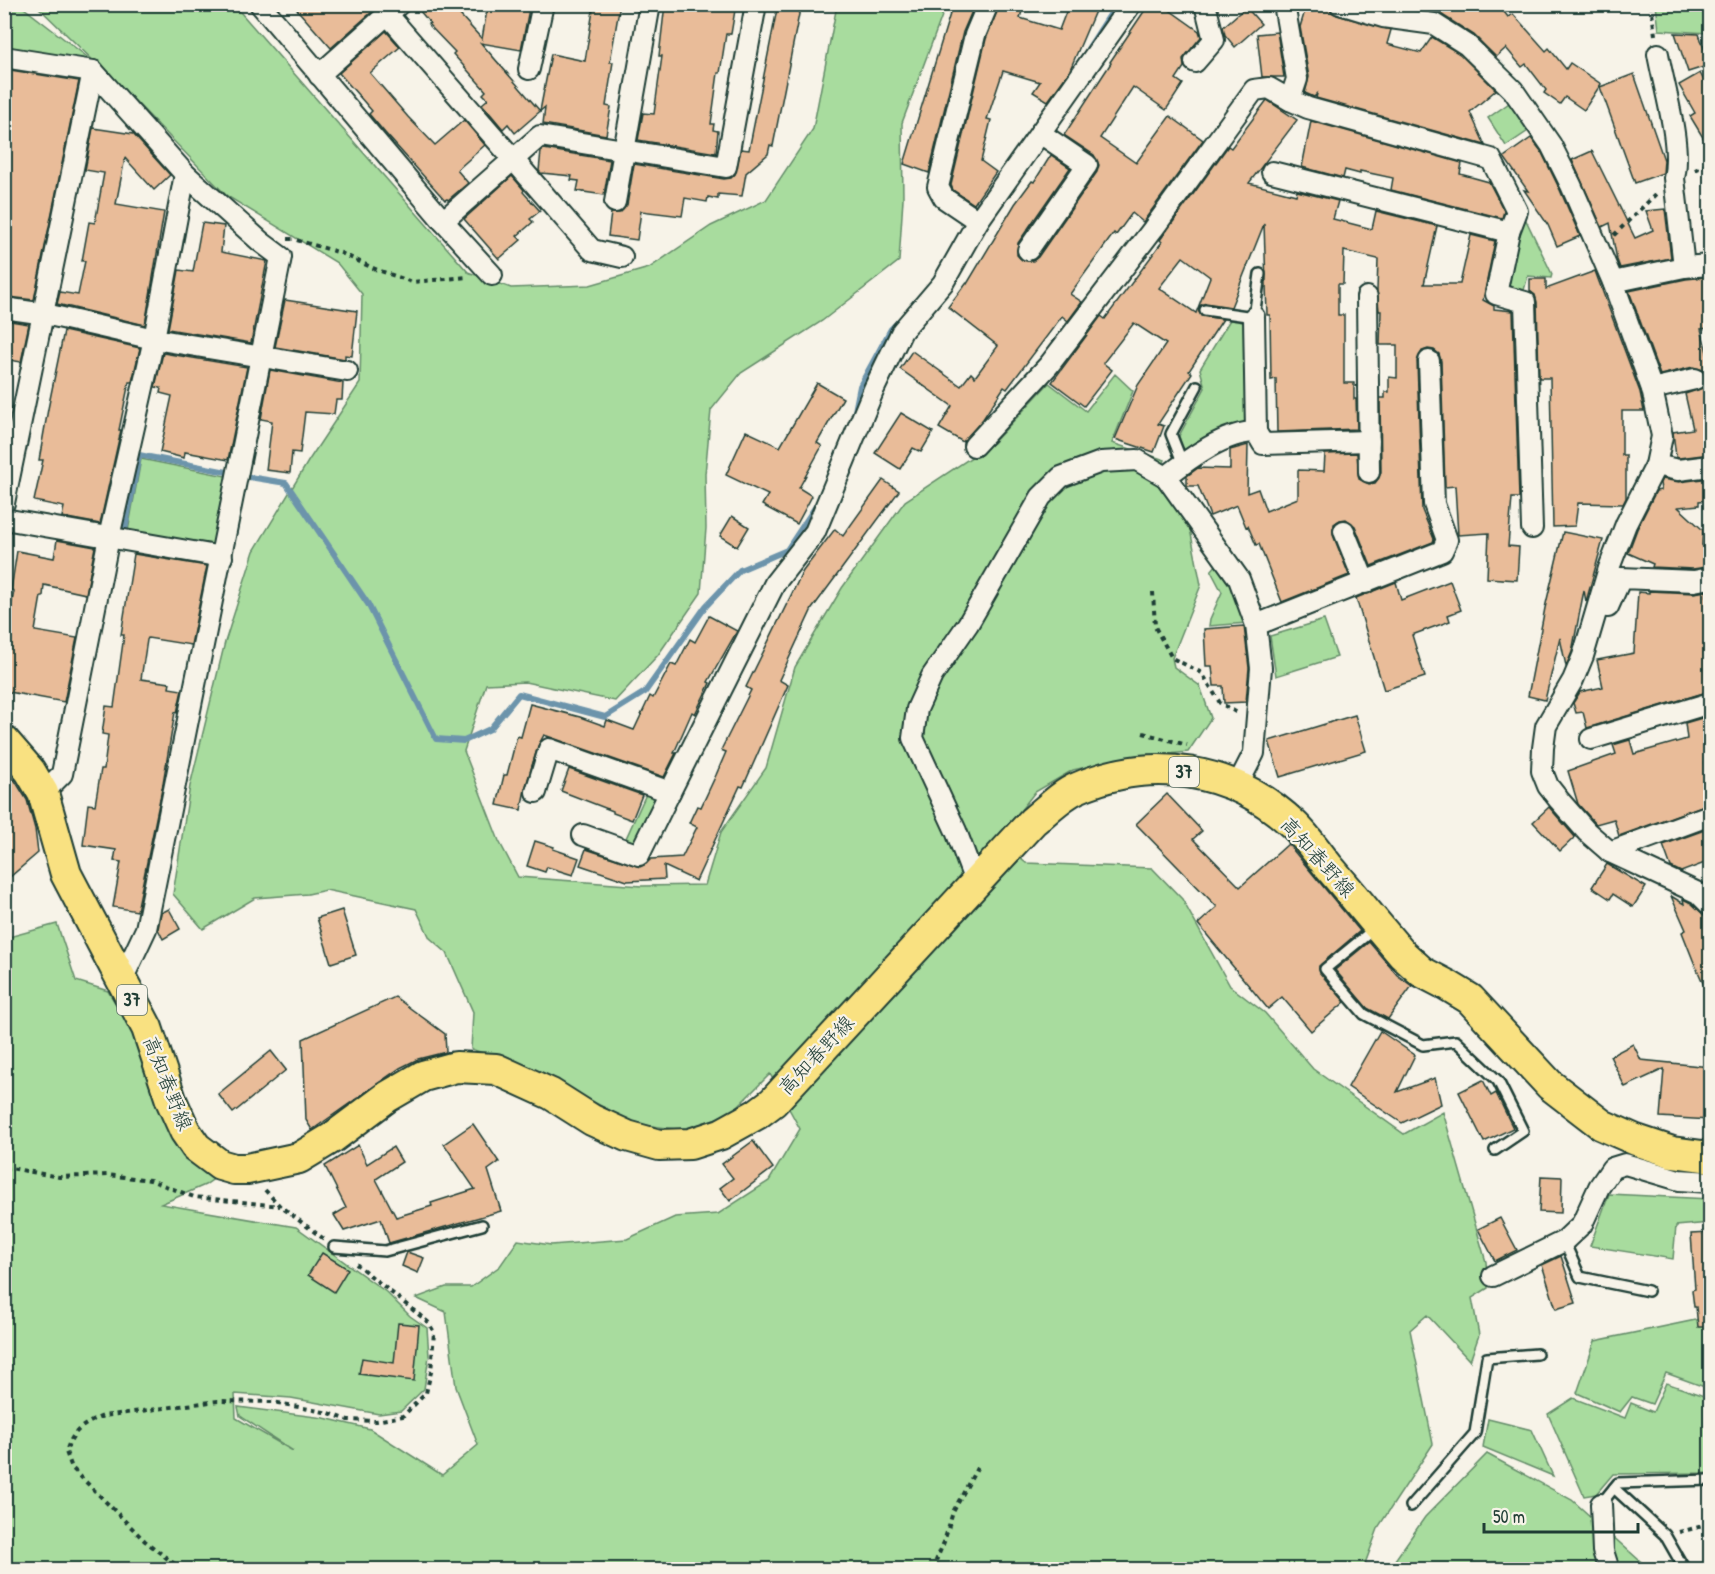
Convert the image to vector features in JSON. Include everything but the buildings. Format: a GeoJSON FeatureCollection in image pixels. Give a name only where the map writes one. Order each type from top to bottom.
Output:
{"type":"FeatureCollection","features":[{"type":"Feature","properties":{"kind":"main road","name":"高知春野線"},"geometry":{"type":"LineString","coordinates":[[4,741],[30,771],[43,793],[66,874],[147,1028],[171,1100],[185,1131],[196,1147],[220,1165],[234,1169],[247,1169],[299,1158],[414,1081],[423,1076],[456,1067],[496,1069],[551,1094],[592,1120],[627,1136],[659,1145],[690,1144],[721,1134],[757,1114],[772,1102],[1033,821],[1075,789],[1122,773],[1157,770],[1198,773],[1237,786],[1264,801],[1294,825],[1402,954],[1422,972],[1470,999],[1550,1085],[1602,1125],[1672,1152],[1710,1157]]}},
{"type":"Feature","properties":{"kind":"street"},"geometry":{"type":"LineString","coordinates":[[260,4],[442,221],[492,275]]}},
{"type":"Feature","properties":{"kind":"street"},"geometry":{"type":"LineString","coordinates":[[529,69],[543,4]]}},
{"type":"Feature","properties":{"kind":"street"},"geometry":{"type":"LineString","coordinates":[[615,202],[650,4]]}},
{"type":"Feature","properties":{"kind":"street"},"geometry":{"type":"LineString","coordinates":[[978,221],[944,198],[938,187],[975,35],[988,4]]}},
{"type":"Feature","properties":{"kind":"street"},"geometry":{"type":"LineString","coordinates":[[583,835],[639,855],[776,583],[815,532],[874,389],[902,331],[943,283],[978,221],[1131,4]]}},
{"type":"Feature","properties":{"kind":"street"},"geometry":{"type":"LineString","coordinates":[[1195,62],[1214,40],[1205,4]]}},
{"type":"Feature","properties":{"kind":"street"},"geometry":{"type":"LineString","coordinates":[[1284,4],[1297,79],[1290,100]]}},
{"type":"Feature","properties":{"kind":"street"},"geometry":{"type":"LineString","coordinates":[[1340,4],[1383,17],[1434,24],[1467,45],[1513,90],[1551,146],[1571,185],[1613,282],[1652,389],[1662,436],[1656,465],[1626,525],[1609,568],[1583,656],[1573,680],[1546,726],[1542,771],[1548,786],[1558,800],[1587,832],[1610,852],[1698,893],[1710,905]]}},
{"type":"Feature","properties":{"kind":"street"},"geometry":{"type":"LineString","coordinates":[[442,221],[540,136],[726,167],[756,5]]}},
{"type":"Feature","properties":{"kind":"street"},"geometry":{"type":"LineString","coordinates":[[318,75],[394,10],[513,159],[592,250],[622,257]]}},
{"type":"Feature","properties":{"kind":"street"},"geometry":{"type":"LineString","coordinates":[[1658,54],[1675,143],[1677,166],[1674,178],[1684,267]]}},
{"type":"Feature","properties":{"kind":"street"},"geometry":{"type":"LineString","coordinates":[[4,57],[93,71],[185,174],[281,257],[146,929],[122,980]]}},
{"type":"Feature","properties":{"kind":"street"},"geometry":{"type":"LineString","coordinates":[[4,503],[45,314],[93,71]]}},
{"type":"Feature","properties":{"kind":"street"},"geometry":{"type":"LineString","coordinates":[[974,446],[1049,365],[1153,230],[1254,90],[1269,88],[1308,108],[1491,159],[1517,211],[1509,232],[1496,294],[1525,302],[1532,528]]}},
{"type":"Feature","properties":{"kind":"street"},"geometry":{"type":"LineString","coordinates":[[1028,250],[1087,165],[1040,132]]}},
{"type":"Feature","properties":{"kind":"street"},"geometry":{"type":"LineString","coordinates":[[1272,172],[1509,232]]}},
{"type":"Feature","properties":{"kind":"street"},"geometry":{"type":"LineString","coordinates":[[43,793],[62,774],[109,537],[154,339],[185,174]]}},
{"type":"Feature","properties":{"kind":"street"},"geometry":{"type":"LineString","coordinates":[[1613,282],[1684,267],[1710,266]]}},
{"type":"Feature","properties":{"kind":"street"},"geometry":{"type":"LineString","coordinates":[[1367,297],[1369,472]]}},
{"type":"Feature","properties":{"kind":"street"},"geometry":{"type":"LineString","coordinates":[[4,308],[45,314],[154,339],[347,371]]}},
{"type":"Feature","properties":{"kind":"street"},"geometry":{"type":"LineString","coordinates":[[1254,317],[1256,432],[1263,444],[1369,441]]}},
{"type":"Feature","properties":{"kind":"street"},"geometry":{"type":"LineString","coordinates":[[1256,625],[1442,551],[1447,540],[1434,504],[1429,361]]}},
{"type":"Feature","properties":{"kind":"street"},"geometry":{"type":"LineString","coordinates":[[1652,389],[1695,379]]}},
{"type":"Feature","properties":{"kind":"street"},"geometry":{"type":"LineString","coordinates":[[1166,477],[1207,448],[1244,432],[1256,432]]}},
{"type":"Feature","properties":{"kind":"street"},"geometry":{"type":"LineString","coordinates":[[977,879],[971,871],[956,831],[913,738],[917,709],[932,676],[968,624],[1041,497],[1061,477],[1101,462],[1137,460],[1166,477],[1239,579],[1256,625],[1261,668],[1254,753],[1237,786]]}},
{"type":"Feature","properties":{"kind":"street"},"geometry":{"type":"LineString","coordinates":[[1656,465],[1678,470],[1710,466]]}},
{"type":"Feature","properties":{"kind":"street"},"geometry":{"type":"LineString","coordinates":[[4,519],[222,557]]}},
{"type":"Feature","properties":{"kind":"street"},"geometry":{"type":"LineString","coordinates":[[1344,531],[1365,583]]}},
{"type":"Feature","properties":{"kind":"street"},"geometry":{"type":"LineString","coordinates":[[1591,626],[1603,617],[1621,578],[1694,581],[1710,578]]}},
{"type":"Feature","properties":{"kind":"street"},"geometry":{"type":"LineString","coordinates":[[1591,739],[1710,703]]}},
{"type":"Feature","properties":{"kind":"street"},"geometry":{"type":"LineString","coordinates":[[536,792],[549,749],[670,792]]}},
{"type":"Feature","properties":{"kind":"street"},"geometry":{"type":"LineString","coordinates":[[1610,852],[1710,815]]}},
{"type":"Feature","properties":{"kind":"street"},"geometry":{"type":"LineString","coordinates":[[1492,1276],[1564,1241],[1582,1224],[1599,1187],[1612,1168],[1625,1164],[1679,1180],[1710,1182]]}},
{"type":"Feature","properties":{"kind":"street"},"geometry":{"type":"LineString","coordinates":[[1601,1504],[1603,1551],[1609,1569]]}},
{"type":"Feature","properties":{"kind":"lane"},"geometry":{"type":"LineString","coordinates":[[1205,310],[1254,317],[1260,274]]}},
{"type":"Feature","properties":{"kind":"lane"},"geometry":{"type":"LineString","coordinates":[[1183,464],[1171,434],[1197,386]]}},
{"type":"Feature","properties":{"kind":"lane"},"geometry":{"type":"LineString","coordinates":[[1378,926],[1325,969],[1364,1014],[1423,1044],[1456,1041],[1498,1081],[1523,1131],[1495,1150]]}},
{"type":"Feature","properties":{"kind":"lane"},"geometry":{"type":"LineString","coordinates":[[334,1247],[385,1251],[482,1224]]}},
{"type":"Feature","properties":{"kind":"lane"},"geometry":{"type":"LineString","coordinates":[[1564,1241],[1580,1277],[1648,1290]]}},
{"type":"Feature","properties":{"kind":"lane"},"geometry":{"type":"LineString","coordinates":[[1412,1506],[1475,1432],[1487,1358],[1537,1354]]}},
{"type":"Feature","properties":{"kind":"lane"},"geometry":{"type":"LineString","coordinates":[[1601,1504],[1618,1483],[1710,1480]]}},
{"type":"Feature","properties":{"kind":"lane"},"geometry":{"type":"LineString","coordinates":[[1614,1488],[1665,1535],[1685,1569]]}},
{"type":"Feature","properties":{"kind":"path"},"geometry":{"type":"LineString","coordinates":[[1651,4],[1658,54]]}},
{"type":"Feature","properties":{"kind":"path"},"geometry":{"type":"LineString","coordinates":[[1599,249],[1674,178]]}},
{"type":"Feature","properties":{"kind":"path"},"geometry":{"type":"LineString","coordinates":[[261,242],[293,238],[340,253],[412,282],[492,275]]}},
{"type":"Feature","properties":{"kind":"path"},"geometry":{"type":"LineString","coordinates":[[1153,592],[1155,627],[1172,658],[1202,673],[1220,703],[1256,723]]}},
{"type":"Feature","properties":{"kind":"path"},"geometry":{"type":"LineString","coordinates":[[1143,733],[1197,748]]}},
{"type":"Feature","properties":{"kind":"path"},"geometry":{"type":"LineString","coordinates":[[4,1169],[60,1176],[108,1175],[150,1180],[194,1197],[280,1206]]}},
{"type":"Feature","properties":{"kind":"path"},"geometry":{"type":"LineString","coordinates":[[182,1569],[145,1541],[72,1468],[66,1452],[71,1435],[86,1423],[103,1416],[218,1401],[273,1402],[328,1413],[348,1420],[376,1421],[403,1416],[426,1394],[431,1372],[434,1332],[428,1322],[280,1206],[247,1169]]}},
{"type":"Feature","properties":{"kind":"path"},"geometry":{"type":"LineString","coordinates":[[932,1569],[944,1542],[953,1512],[978,1466]]}},
{"type":"Feature","properties":{"kind":"path"},"geometry":{"type":"LineString","coordinates":[[1665,1535],[1707,1526]]}},
{"type":"Feature","properties":{"kind":"green space"},"geometry":{"type":"Polygon","coordinates":[[[4,5],[20,5],[90,59],[90,65],[5,48],[4,5]]]}},
{"type":"Feature","properties":{"kind":"green space"},"geometry":{"type":"Polygon","coordinates":[[[36,5],[234,5],[468,272],[511,288],[590,285],[649,268],[711,226],[766,200],[813,129],[837,5],[946,5],[902,123],[903,199],[899,261],[822,321],[741,373],[711,410],[705,474],[706,528],[701,593],[658,655],[615,701],[525,682],[486,684],[464,751],[499,841],[518,877],[642,886],[705,885],[721,832],[766,768],[795,667],[842,588],[905,501],[993,443],[1049,383],[1086,411],[1115,374],[1133,391],[1112,443],[1165,460],[1159,473],[1190,529],[1201,585],[1172,658],[1174,667],[1200,686],[1211,718],[1188,752],[1128,758],[1073,770],[1035,792],[997,840],[1026,863],[1152,868],[1182,899],[1230,986],[1265,1013],[1313,1069],[1404,1134],[1443,1112],[1486,1262],[1488,1288],[1472,1298],[1479,1335],[1470,1361],[1427,1315],[1410,1330],[1433,1444],[1379,1526],[1363,1569],[5,1570],[5,938],[57,924],[76,981],[108,991],[140,1043],[215,1178],[205,1185],[161,1204],[296,1227],[386,1292],[410,1316],[427,1328],[429,1356],[424,1389],[401,1411],[379,1414],[291,1398],[235,1394],[236,1418],[293,1451],[240,1416],[238,1407],[324,1418],[370,1429],[442,1475],[478,1445],[456,1387],[446,1312],[416,1298],[446,1287],[471,1287],[500,1266],[518,1240],[551,1245],[627,1239],[675,1217],[718,1214],[769,1181],[800,1129],[770,1074],[731,1113],[683,1130],[636,1124],[526,1067],[471,1049],[473,1012],[447,953],[430,938],[416,909],[326,890],[308,894],[255,898],[203,929],[173,894],[190,786],[225,642],[254,551],[309,460],[360,383],[362,294],[337,263],[227,196],[136,102],[36,5]]]}},
{"type":"Feature","properties":{"kind":"green space"},"geometry":{"type":"Polygon","coordinates":[[[1656,5],[1710,5],[1710,35],[1659,30],[1656,5]]]}},
{"type":"Feature","properties":{"kind":"green space"},"geometry":{"type":"Polygon","coordinates":[[[1512,101],[1531,129],[1506,146],[1488,118],[1512,101]]]}},
{"type":"Feature","properties":{"kind":"green space"},"geometry":{"type":"Polygon","coordinates":[[[1523,214],[1552,274],[1551,278],[1528,276],[1522,297],[1501,291],[1523,214]]]}},
{"type":"Feature","properties":{"kind":"green space"},"geometry":{"type":"Polygon","coordinates":[[[1231,318],[1250,320],[1252,428],[1184,458],[1179,436],[1205,388],[1200,369],[1231,318]]]}},
{"type":"Feature","properties":{"kind":"green space"},"geometry":{"type":"Polygon","coordinates":[[[141,459],[226,476],[213,549],[128,531],[141,459]]]}},
{"type":"Feature","properties":{"kind":"green space"},"geometry":{"type":"Polygon","coordinates":[[[1219,562],[1240,593],[1247,623],[1209,626],[1222,592],[1211,571],[1219,562]]]}},
{"type":"Feature","properties":{"kind":"green space"},"geometry":{"type":"Polygon","coordinates":[[[1324,620],[1337,657],[1276,676],[1270,636],[1324,620]]]}},
{"type":"Feature","properties":{"kind":"green space"},"geometry":{"type":"Polygon","coordinates":[[[647,792],[656,796],[659,806],[639,847],[623,845],[647,792]]]}},
{"type":"Feature","properties":{"kind":"green space"},"geometry":{"type":"Polygon","coordinates":[[[1609,1194],[1710,1199],[1710,1223],[1676,1226],[1673,1259],[1590,1246],[1609,1194]]]}},
{"type":"Feature","properties":{"kind":"green space"},"geometry":{"type":"Polygon","coordinates":[[[1710,1317],[1710,1389],[1666,1373],[1652,1404],[1632,1397],[1620,1412],[1577,1393],[1595,1341],[1710,1317]]]}},
{"type":"Feature","properties":{"kind":"green space"},"geometry":{"type":"Polygon","coordinates":[[[1666,1383],[1710,1398],[1710,1473],[1613,1474],[1596,1494],[1584,1496],[1548,1414],[1573,1398],[1625,1418],[1631,1403],[1653,1412],[1666,1383]]]}},
{"type":"Feature","properties":{"kind":"green space"},"geometry":{"type":"Polygon","coordinates":[[[1488,1419],[1532,1430],[1553,1476],[1483,1447],[1488,1419]]]}},
{"type":"Feature","properties":{"kind":"green space"},"geometry":{"type":"Polygon","coordinates":[[[1487,1454],[1572,1500],[1649,1569],[1388,1570],[1425,1517],[1487,1454]]]}},
{"type":"Feature","properties":{"kind":"waterway"},"geometry":{"type":"LineString","coordinates":[[1088,49],[1117,4]]}},
{"type":"Feature","properties":{"kind":"waterway"},"geometry":{"type":"LineString","coordinates":[[854,416],[860,386],[891,329],[899,321]]}},
{"type":"Feature","properties":{"kind":"waterway"},"geometry":{"type":"LineString","coordinates":[[125,530],[139,455],[227,472]]}},
{"type":"Feature","properties":{"kind":"waterway"},"geometry":{"type":"LineString","coordinates":[[249,477],[286,483],[368,604],[436,739],[464,741],[490,729],[519,694],[605,717],[645,692],[706,606],[740,570],[787,550],[818,503]]}}]}
